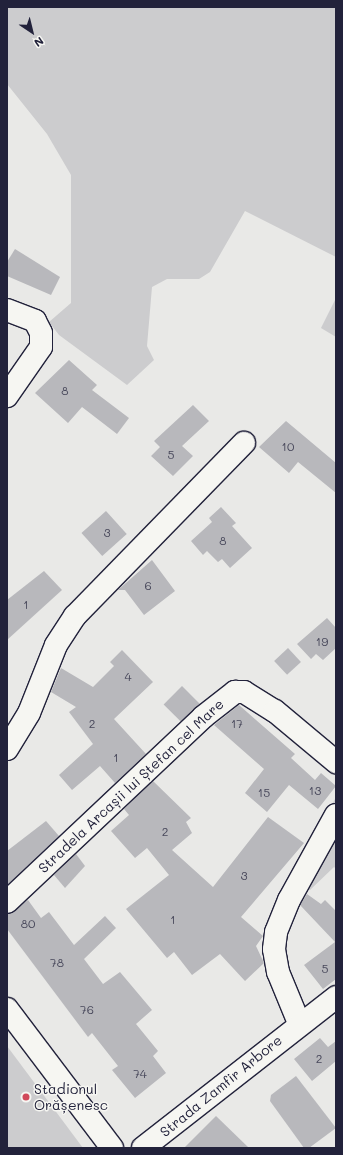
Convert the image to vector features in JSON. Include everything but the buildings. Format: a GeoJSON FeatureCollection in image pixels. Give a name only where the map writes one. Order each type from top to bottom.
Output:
{"type":"FeatureCollection","features":[{"type":"Feature","properties":{"kind":"street"},"geometry":{"type":"LineString","coordinates":[[7,310],[35,321],[42,333],[41,347],[7,396]]}},
{"type":"Feature","properties":{"kind":"street"},"geometry":{"type":"LineString","coordinates":[[7,749],[29,713],[56,645],[75,616],[244,442]]}},
{"type":"Feature","properties":{"kind":"street","name":"Stradela Arcașii lui Ștefan cel Mare"},"geometry":{"type":"LineString","coordinates":[[7,902],[203,717],[235,692],[244,692],[275,711],[336,762]]}},
{"type":"Feature","properties":{"kind":"street"},"geometry":{"type":"LineString","coordinates":[[299,1024],[278,972],[274,949],[276,932],[289,900],[336,815]]}},
{"type":"Feature","properties":{"kind":"street","name":"Strada Zamfir Arbore"},"geometry":{"type":"LineString","coordinates":[[143,1148],[299,1024],[336,997]]}},
{"type":"Feature","properties":{"kind":"street"},"geometry":{"type":"LineString","coordinates":[[7,1009],[112,1148]]}},
{"type":"Feature","properties":{"kind":"shaded area"},"geometry":{"type":"Polygon","coordinates":[[[7,7],[336,7],[336,257],[245,211],[210,272],[199,279],[167,279],[152,287],[147,346],[154,360],[127,385],[59,335],[49,322],[71,303],[71,175],[47,134],[7,84],[7,7]]]}},
{"type":"Feature","properties":{"kind":"shaded area"},"geometry":{"type":"Polygon","coordinates":[[[336,298],[336,337],[321,328],[336,298]]]}},
{"type":"Feature","properties":{"kind":"shaded area"},"geometry":{"type":"Polygon","coordinates":[[[336,797],[336,869],[334,867],[310,890],[289,886],[336,797]]]}},
{"type":"Feature","properties":{"kind":"shaded area","name":"Stadionul Orășenesc"},"geometry":{"type":"Polygon","coordinates":[[[7,1046],[83,1148],[7,1148],[7,1046]]]}},
{"type":"Feature","properties":{"kind":"place","name":"Stadionul Orășenesc"},"geometry":{"type":"Point","coordinates":[26,1097]}}]}
